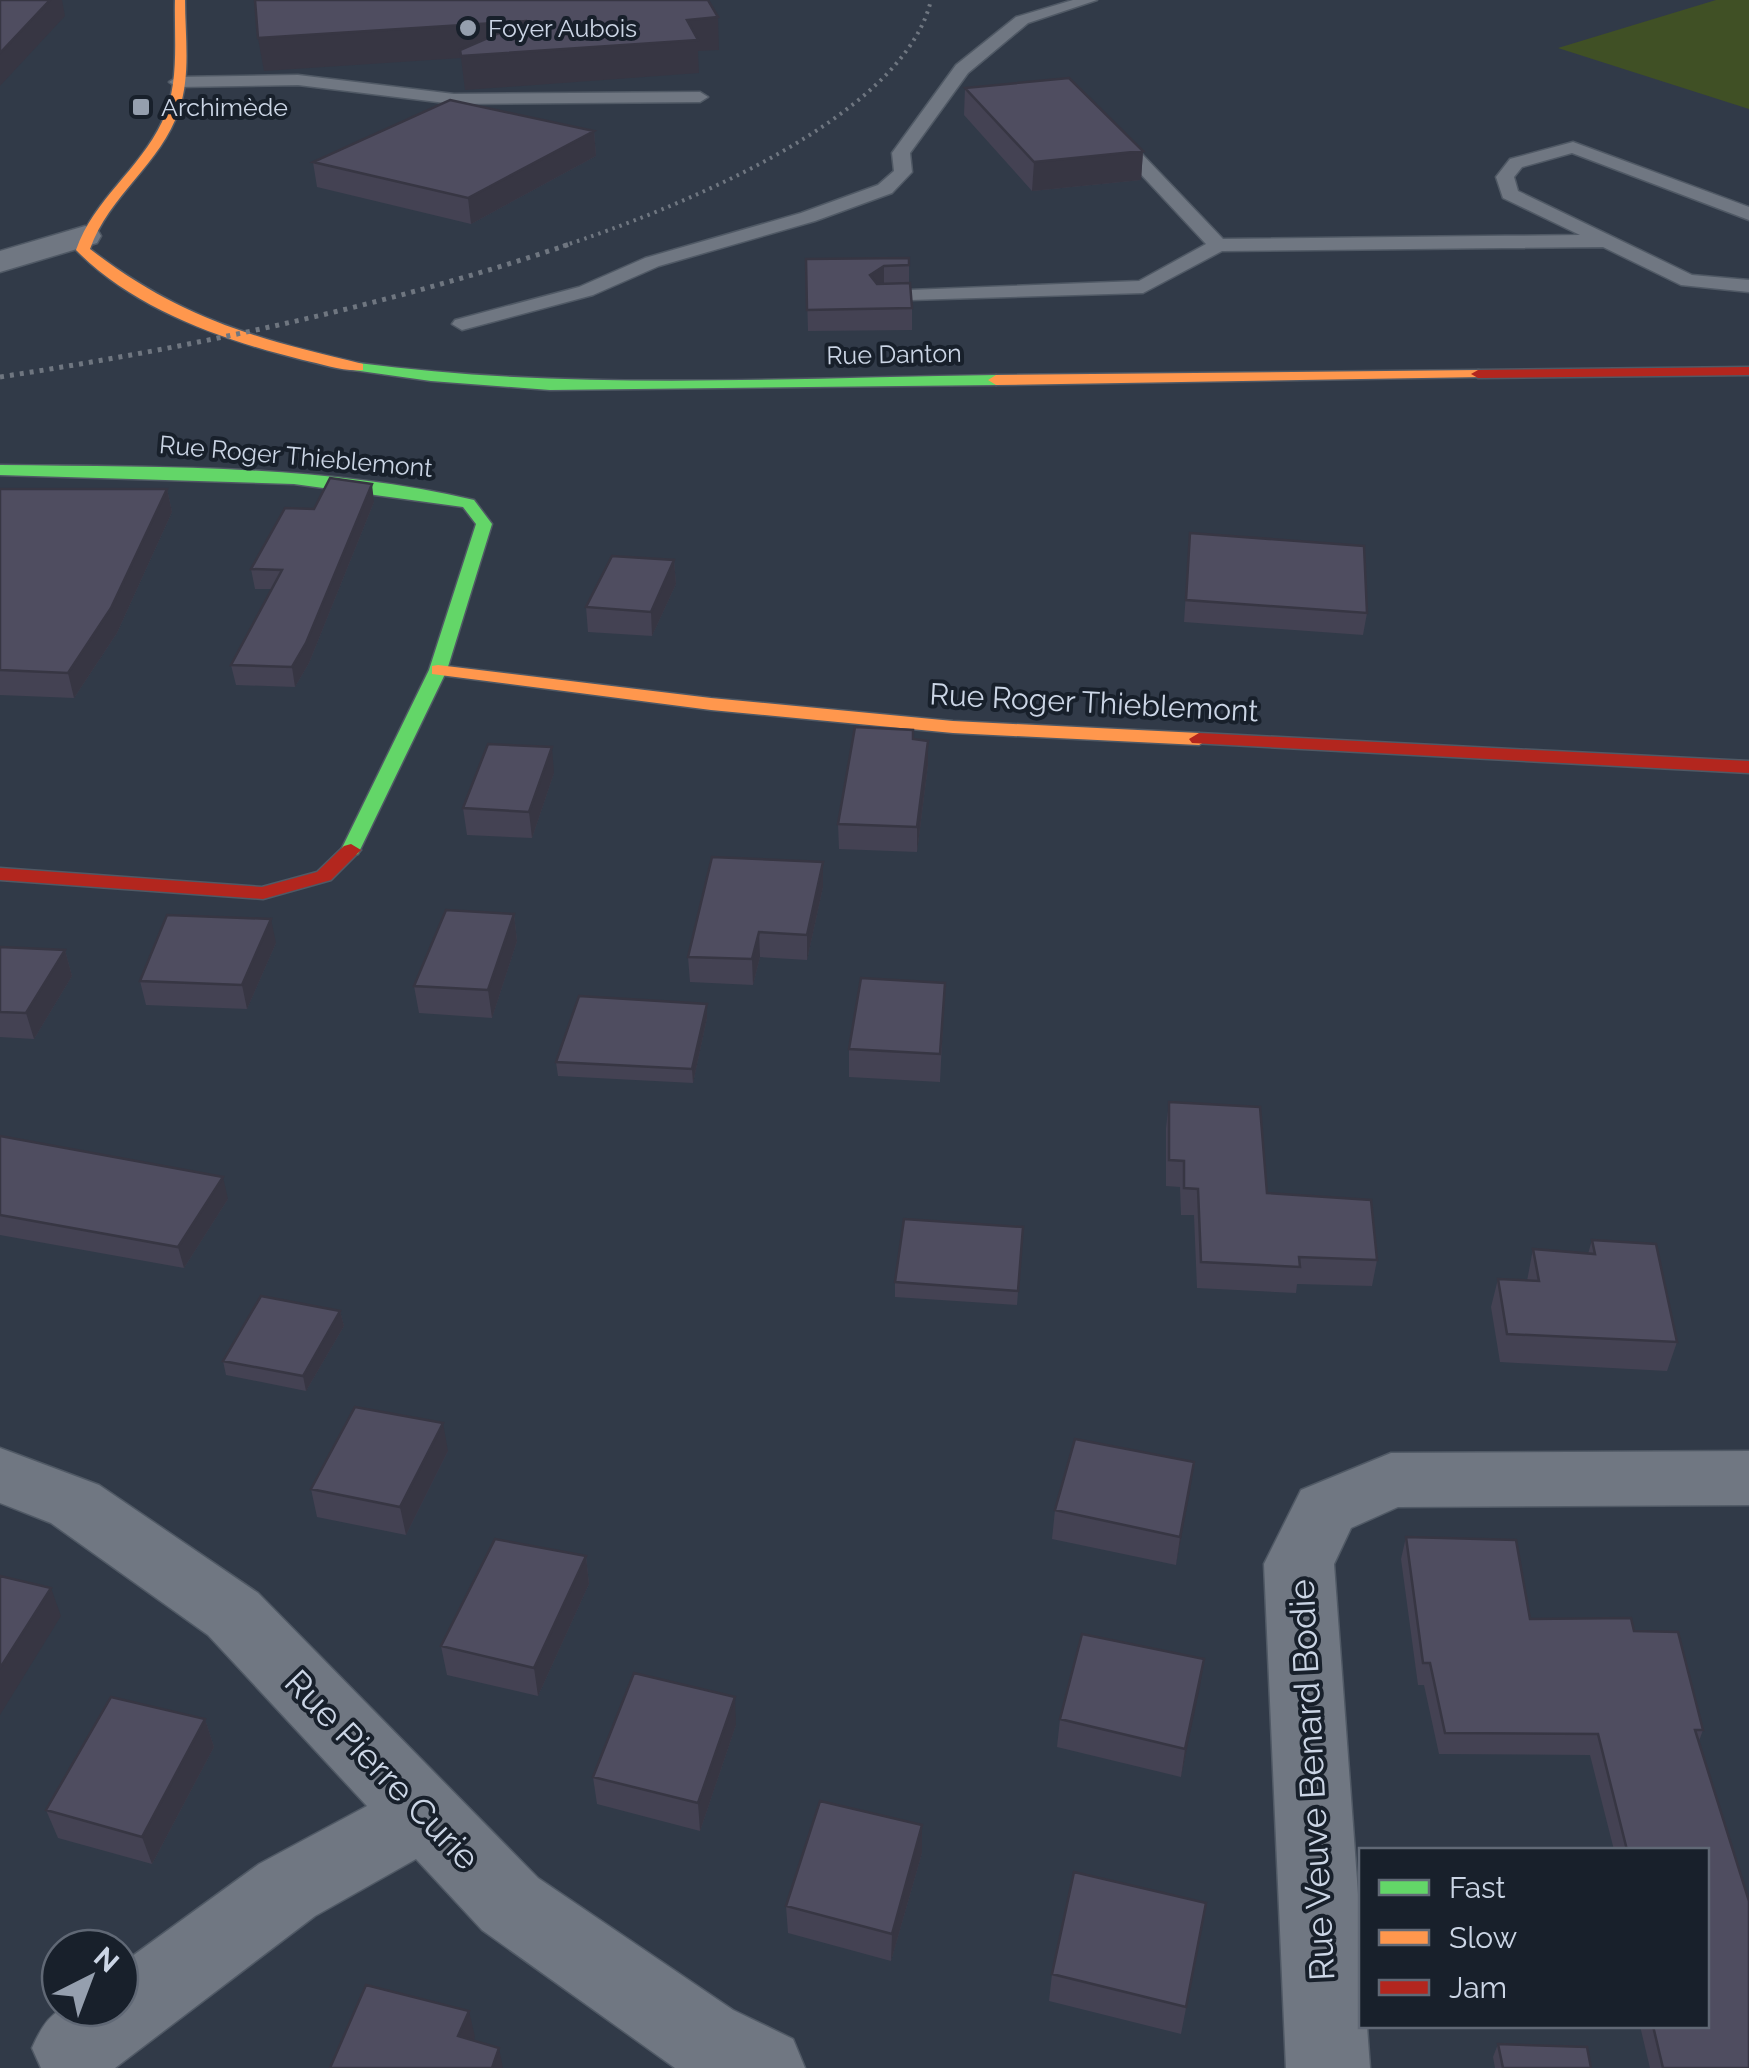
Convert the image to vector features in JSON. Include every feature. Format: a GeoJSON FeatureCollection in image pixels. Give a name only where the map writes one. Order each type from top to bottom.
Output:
{"type":"FeatureCollection","features":[{"type":"Feature","properties":{"kind":"street"},"geometry":{"type":"LineString","coordinates":[[0,262],[85,236],[98,204],[169,123],[177,82],[180,0]]}},
{"type":"Feature","properties":{"kind":"street","name":"Rue Danton"},"geometry":{"type":"LineString","coordinates":[[85,236],[83,250],[118,283],[185,317],[299,355],[350,367],[470,382],[685,384],[1749,372]]}},
{"type":"Feature","properties":{"kind":"street","name":"Rue Roger Thieblemont"},"geometry":{"type":"LineString","coordinates":[[0,470],[252,475],[392,486],[468,503],[484,524],[438,670],[357,844],[324,876],[264,893],[0,874]]}},
{"type":"Feature","properties":{"kind":"street","name":"Rue Roger Thieblemont"},"geometry":{"type":"LineString","coordinates":[[438,670],[711,704],[953,727],[1749,767]]}},
{"type":"Feature","properties":{"kind":"street","name":"Rue Pierre Curie"},"geometry":{"type":"LineString","coordinates":[[0,1475],[75,1504],[234,1614],[510,1904],[704,2040],[764,2068]]}},
{"type":"Feature","properties":{"kind":"street","name":"Rue Veuve Benard Bodie"},"geometry":{"type":"LineString","coordinates":[[1328,2068],[1298,1564],[1325,1509],[1391,1480],[1749,1478]]}},
{"type":"Feature","properties":{"kind":"street"},"geometry":{"type":"LineString","coordinates":[[74,2048],[287,1890],[424,1814]]}},
{"type":"Feature","properties":{"kind":"lane"},"geometry":{"type":"LineString","coordinates":[[462,324],[586,291],[652,262],[808,217],[885,189],[902,172],[901,153],[962,69],[1022,20],[1089,0]]}},
{"type":"Feature","properties":{"kind":"lane"},"geometry":{"type":"LineString","coordinates":[[177,82],[298,80],[454,99],[700,97]]}},
{"type":"Feature","properties":{"kind":"lane"},"geometry":{"type":"LineString","coordinates":[[1105,125],[1218,244]]}},
{"type":"Feature","properties":{"kind":"lane"},"geometry":{"type":"LineString","coordinates":[[1749,214],[1573,147],[1516,164],[1505,177],[1510,194],[1688,281],[1749,286]]}},
{"type":"Feature","properties":{"kind":"lane"},"geometry":{"type":"LineString","coordinates":[[884,297],[1143,287],[1218,244],[1607,242]]}},
{"type":"Feature","properties":{"kind":"green space"},"geometry":{"type":"Polygon","coordinates":[[[1716,0],[1749,0],[1749,109],[1558,48],[1716,0]]]}},
{"type":"Feature","properties":{"kind":"building"},"geometry":{"type":"Polygon","coordinates":[[[0,0],[50,0],[0,53],[0,0]]]}},
{"type":"Feature","properties":{"kind":"building"},"geometry":{"type":"Polygon","coordinates":[[[255,0],[708,0],[718,17],[687,20],[698,40],[461,56],[460,50],[527,21],[258,38],[255,0]]]}},
{"type":"Feature","properties":{"kind":"building"},"geometry":{"type":"Polygon","coordinates":[[[1069,78],[1143,151],[1034,162],[965,88],[1069,78]]]}},
{"type":"Feature","properties":{"kind":"building"},"geometry":{"type":"Polygon","coordinates":[[[450,100],[594,131],[468,198],[313,162],[450,100]]]}},
{"type":"Feature","properties":{"kind":"building"},"geometry":{"type":"Polygon","coordinates":[[[909,258],[909,265],[884,266],[870,275],[877,284],[910,283],[912,308],[807,310],[806,259],[909,258]]]}},
{"type":"Feature","properties":{"kind":"building"},"geometry":{"type":"Polygon","coordinates":[[[330,478],[372,484],[306,643],[292,667],[231,665],[282,570],[251,569],[285,508],[314,509],[330,478]]]}},
{"type":"Feature","properties":{"kind":"building"},"geometry":{"type":"Polygon","coordinates":[[[0,489],[167,489],[111,608],[68,673],[0,670],[0,489]]]}},
{"type":"Feature","properties":{"kind":"building"},"geometry":{"type":"Polygon","coordinates":[[[1190,533],[1364,546],[1367,613],[1186,600],[1190,533]]]}},
{"type":"Feature","properties":{"kind":"building"},"geometry":{"type":"Polygon","coordinates":[[[612,556],[674,560],[651,612],[586,607],[612,556]]]}},
{"type":"Feature","properties":{"kind":"building"},"geometry":{"type":"Polygon","coordinates":[[[855,727],[913,730],[913,739],[928,741],[917,827],[838,824],[855,727]]]}},
{"type":"Feature","properties":{"kind":"building"},"geometry":{"type":"Polygon","coordinates":[[[488,744],[552,747],[529,812],[463,808],[488,744]]]}},
{"type":"Feature","properties":{"kind":"building"},"geometry":{"type":"Polygon","coordinates":[[[712,857],[823,862],[807,935],[759,932],[752,959],[688,957],[712,857]]]}},
{"type":"Feature","properties":{"kind":"building"},"geometry":{"type":"Polygon","coordinates":[[[446,910],[514,914],[488,990],[414,986],[446,910]]]}},
{"type":"Feature","properties":{"kind":"building"},"geometry":{"type":"Polygon","coordinates":[[[167,915],[271,919],[242,985],[140,981],[167,915]]]}},
{"type":"Feature","properties":{"kind":"building"},"geometry":{"type":"Polygon","coordinates":[[[0,947],[65,950],[26,1013],[0,1012],[0,947]]]}},
{"type":"Feature","properties":{"kind":"building"},"geometry":{"type":"Polygon","coordinates":[[[861,978],[945,983],[940,1054],[849,1049],[861,978]]]}},
{"type":"Feature","properties":{"kind":"building"},"geometry":{"type":"Polygon","coordinates":[[[579,996],[707,1004],[692,1069],[556,1062],[579,996]]]}},
{"type":"Feature","properties":{"kind":"building"},"geometry":{"type":"Polygon","coordinates":[[[1169,1102],[1260,1107],[1267,1193],[1371,1200],[1377,1260],[1299,1257],[1300,1267],[1201,1262],[1198,1189],[1184,1188],[1184,1161],[1169,1160],[1169,1102]]]}},
{"type":"Feature","properties":{"kind":"building"},"geometry":{"type":"Polygon","coordinates":[[[0,1136],[223,1177],[178,1247],[0,1215],[0,1136]]]}},
{"type":"Feature","properties":{"kind":"building"},"geometry":{"type":"Polygon","coordinates":[[[904,1219],[1023,1227],[1018,1291],[895,1282],[904,1219]]]}},
{"type":"Feature","properties":{"kind":"building"},"geometry":{"type":"Polygon","coordinates":[[[1592,1240],[1656,1244],[1677,1342],[1507,1334],[1498,1279],[1539,1281],[1533,1249],[1595,1254],[1592,1240]]]}},
{"type":"Feature","properties":{"kind":"building"},"geometry":{"type":"Polygon","coordinates":[[[261,1296],[340,1311],[303,1376],[223,1361],[261,1296]]]}},
{"type":"Feature","properties":{"kind":"building"},"geometry":{"type":"Polygon","coordinates":[[[355,1407],[443,1423],[400,1507],[311,1489],[355,1407]]]}},
{"type":"Feature","properties":{"kind":"building"},"geometry":{"type":"Polygon","coordinates":[[[1075,1439],[1194,1462],[1180,1537],[1055,1510],[1075,1439]]]}},
{"type":"Feature","properties":{"kind":"building"},"geometry":{"type":"Polygon","coordinates":[[[1406,1537],[1516,1540],[1530,1619],[1631,1618],[1634,1631],[1678,1632],[1703,1730],[1695,1730],[1749,1901],[1749,2068],[1663,2068],[1653,2028],[1709,2028],[1709,1848],[1626,1848],[1598,1734],[1445,1733],[1430,1663],[1423,1663],[1406,1537]]]}},
{"type":"Feature","properties":{"kind":"building"},"geometry":{"type":"Polygon","coordinates":[[[495,1539],[586,1556],[534,1668],[441,1646],[495,1539]]]}},
{"type":"Feature","properties":{"kind":"building"},"geometry":{"type":"Polygon","coordinates":[[[0,1576],[51,1588],[0,1668],[0,1576]]]}},
{"type":"Feature","properties":{"kind":"building"},"geometry":{"type":"Polygon","coordinates":[[[1082,1634],[1204,1659],[1185,1749],[1060,1719],[1082,1634]]]}},
{"type":"Feature","properties":{"kind":"building"},"geometry":{"type":"Polygon","coordinates":[[[634,1673],[735,1697],[698,1803],[593,1777],[634,1673]]]}},
{"type":"Feature","properties":{"kind":"building"},"geometry":{"type":"Polygon","coordinates":[[[111,1697],[205,1719],[142,1837],[46,1810],[111,1697]]]}},
{"type":"Feature","properties":{"kind":"building"},"geometry":{"type":"Polygon","coordinates":[[[820,1801],[922,1825],[892,1934],[786,1906],[820,1801]]]}},
{"type":"Feature","properties":{"kind":"building"},"geometry":{"type":"Polygon","coordinates":[[[1074,1872],[1206,1903],[1186,2007],[1052,1974],[1074,1872]]]}},
{"type":"Feature","properties":{"kind":"building"},"geometry":{"type":"Polygon","coordinates":[[[366,1985],[469,2011],[458,2036],[499,2048],[492,2068],[330,2068],[366,1985]]]}},
{"type":"Feature","properties":{"kind":"building"},"geometry":{"type":"Polygon","coordinates":[[[1498,2044],[1587,2047],[1591,2068],[1503,2068],[1498,2044]]]}},
{"type":"Feature","properties":{"kind":"railway"},"geometry":{"type":"LineString","coordinates":[[563,246],[719,184],[830,121],[877,84],[911,44],[931,0]]}},
{"type":"Feature","properties":{"kind":"railway"},"geometry":{"type":"LineString","coordinates":[[0,377],[288,323],[430,287],[570,244]]}},
{"type":"Feature","properties":{"kind":"traffic: fast"},"geometry":{"type":"LineString","coordinates":[[358,367],[431,377],[550,385],[996,380]]}},
{"type":"Feature","properties":{"kind":"traffic: fast"},"geometry":{"type":"LineString","coordinates":[[0,470],[294,479],[468,503],[484,524],[438,670],[351,850]]}},
{"type":"Feature","properties":{"kind":"traffic: slow"},"geometry":{"type":"LineString","coordinates":[[180,0],[180,63],[174,109],[158,140],[99,214],[83,250],[147,296],[212,328],[281,350],[358,367]]}},
{"type":"Feature","properties":{"kind":"traffic: slow"},"geometry":{"type":"LineString","coordinates":[[996,380],[1478,374]]}},
{"type":"Feature","properties":{"kind":"traffic: slow"},"geometry":{"type":"LineString","coordinates":[[438,670],[711,704],[953,727],[1199,739]]}},
{"type":"Feature","properties":{"kind":"traffic: jam"},"geometry":{"type":"LineString","coordinates":[[1478,374],[1749,371]]}},
{"type":"Feature","properties":{"kind":"traffic: jam"},"geometry":{"type":"LineString","coordinates":[[1199,739],[1749,767]]}},
{"type":"Feature","properties":{"kind":"traffic: jam"},"geometry":{"type":"LineString","coordinates":[[0,874],[263,893],[324,876],[351,850]]}},
{"type":"Feature","properties":{"kind":"place","name":"Foyer Aubois"},"geometry":{"type":"Point","coordinates":[468,28]}},
{"type":"Feature","properties":{"kind":"place","name":"Archimède"},"geometry":{"type":"Point","coordinates":[141,107]}}]}
